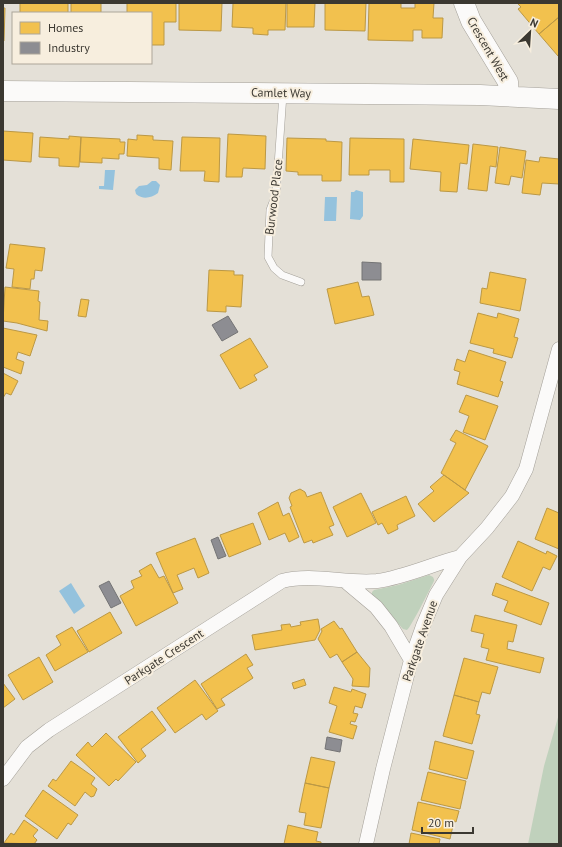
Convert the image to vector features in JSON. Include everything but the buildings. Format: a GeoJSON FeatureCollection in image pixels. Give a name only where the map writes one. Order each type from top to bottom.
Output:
{"type":"FeatureCollection","features":[{"type":"Feature","properties":{"kind":"street","name":"Crescent West"},"geometry":{"type":"LineString","coordinates":[[464,3],[471,21],[508,82],[509,96]]}},
{"type":"Feature","properties":{"kind":"street","name":"Camlet Way"},"geometry":{"type":"LineString","coordinates":[[3,91],[509,96],[559,99]]}},
{"type":"Feature","properties":{"kind":"street","name":"Parkgate Avenue"},"geometry":{"type":"LineString","coordinates":[[366,844],[383,769],[411,660],[436,595],[460,557],[487,528],[512,496],[526,469],[559,348]]}},
{"type":"Feature","properties":{"kind":"street","name":"Parkgate Crescent"},"geometry":{"type":"LineString","coordinates":[[3,780],[28,747],[49,730],[259,594],[282,581],[297,577],[345,581],[377,581],[407,575],[460,557]]}},
{"type":"Feature","properties":{"kind":"street"},"geometry":{"type":"LineString","coordinates":[[345,581],[376,607],[391,626],[411,660]]}},
{"type":"Feature","properties":{"kind":"lane","name":"Burwood Place"},"geometry":{"type":"LineString","coordinates":[[283,93],[276,194],[270,210],[268,257],[274,268],[282,276],[301,282]]}},
{"type":"Feature","properties":{"kind":"green space"},"geometry":{"type":"Polygon","coordinates":[[[429,575],[433,577],[434,581],[407,630],[403,629],[372,595],[374,590],[398,585],[429,575]]]}},
{"type":"Feature","properties":{"kind":"green space"},"geometry":{"type":"Polygon","coordinates":[[[559,714],[559,844],[528,844],[544,766],[559,714]]]}},
{"type":"Feature","properties":{"kind":"water"},"geometry":{"type":"Polygon","coordinates":[[[105,170],[115,170],[113,190],[99,189],[99,186],[104,186],[105,170]]]}},
{"type":"Feature","properties":{"kind":"water"},"geometry":{"type":"Polygon","coordinates":[[[152,181],[156,181],[160,185],[158,193],[147,198],[136,194],[135,190],[139,186],[147,185],[152,181]]]}},
{"type":"Feature","properties":{"kind":"water"},"geometry":{"type":"Polygon","coordinates":[[[356,190],[363,192],[363,216],[360,220],[350,219],[351,192],[356,190]]]}},
{"type":"Feature","properties":{"kind":"water"},"geometry":{"type":"Polygon","coordinates":[[[325,197],[337,197],[336,221],[324,221],[325,197]]]}},
{"type":"Feature","properties":{"kind":"water"},"geometry":{"type":"Polygon","coordinates":[[[71,583],[85,606],[74,614],[59,591],[71,583]]]}}]}
